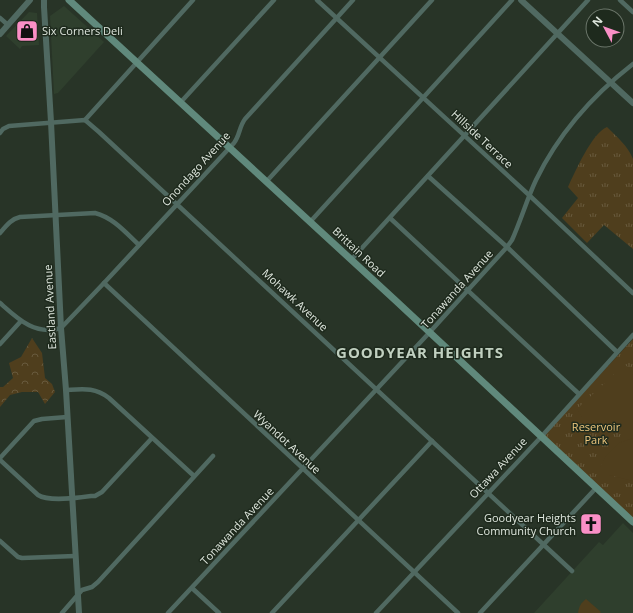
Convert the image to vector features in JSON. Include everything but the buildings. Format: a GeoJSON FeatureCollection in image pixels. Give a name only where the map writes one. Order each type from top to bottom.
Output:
{"type":"FeatureCollection","features":[{"type":"Feature","properties":{"kind":"main road","name":"Brittain Road"},"geometry":{"type":"LineString","coordinates":[[69,0],[633,522]]}},
{"type":"Feature","properties":{"kind":"street"},"geometry":{"type":"LineString","coordinates":[[0,34],[30,0]]}},
{"type":"Feature","properties":{"kind":"street","name":"Eastland Avenue"},"geometry":{"type":"LineString","coordinates":[[44,0],[61,328],[79,613]]}},
{"type":"Feature","properties":{"kind":"street"},"geometry":{"type":"LineString","coordinates":[[1,130],[9,126],[85,120],[193,0]]}},
{"type":"Feature","properties":{"kind":"street"},"geometry":{"type":"LineString","coordinates":[[180,103],[274,0]]}},
{"type":"Feature","properties":{"kind":"street","name":"Hillside Terrace"},"geometry":{"type":"LineString","coordinates":[[317,0],[633,292]]}},
{"type":"Feature","properties":{"kind":"street","name":"Onondago Avenue"},"geometry":{"type":"LineString","coordinates":[[61,328],[239,137],[241,126],[245,119],[353,0]]}},
{"type":"Feature","properties":{"kind":"street"},"geometry":{"type":"LineString","coordinates":[[266,182],[432,0]]}},
{"type":"Feature","properties":{"kind":"street"},"geometry":{"type":"LineString","coordinates":[[310,222],[512,0]]}},
{"type":"Feature","properties":{"kind":"street"},"geometry":{"type":"LineString","coordinates":[[521,0],[633,103]]}},
{"type":"Feature","properties":{"kind":"street"},"geometry":{"type":"LineString","coordinates":[[351,260],[588,0]]}},
{"type":"Feature","properties":{"kind":"street"},"geometry":{"type":"LineString","coordinates":[[620,0],[633,12]]}},
{"type":"Feature","properties":{"kind":"street"},"geometry":{"type":"LineString","coordinates":[[0,18],[8,25]]}},
{"type":"Feature","properties":{"kind":"street","name":"Tonawanda Avenue"},"geometry":{"type":"LineString","coordinates":[[168,613],[430,333],[507,247],[512,240],[536,180],[546,162],[569,128],[585,108],[610,82],[633,64]]}},
{"type":"Feature","properties":{"kind":"street","name":"Mohawk Avenue"},"geometry":{"type":"LineString","coordinates":[[85,120],[178,204],[572,571]]}},
{"type":"Feature","properties":{"kind":"street"},"geometry":{"type":"LineString","coordinates":[[428,176],[507,247],[617,352]]}},
{"type":"Feature","properties":{"kind":"street"},"geometry":{"type":"LineString","coordinates":[[0,233],[10,222],[17,218],[86,213],[100,214],[114,221],[139,245]]}},
{"type":"Feature","properties":{"kind":"street"},"geometry":{"type":"LineString","coordinates":[[390,218],[579,394]]}},
{"type":"Feature","properties":{"kind":"street","name":"Wyandot Avenue"},"geometry":{"type":"LineString","coordinates":[[104,283],[458,613]]}},
{"type":"Feature","properties":{"kind":"street"},"geometry":{"type":"LineString","coordinates":[[0,303],[21,321],[38,329],[56,330],[61,328]]}},
{"type":"Feature","properties":{"kind":"street"},"geometry":{"type":"LineString","coordinates":[[0,344],[21,321]]}},
{"type":"Feature","properties":{"kind":"street","name":"Ottawa Avenue"},"geometry":{"type":"LineString","coordinates":[[376,613],[633,335]]}},
{"type":"Feature","properties":{"kind":"street"},"geometry":{"type":"LineString","coordinates":[[66,390],[88,389],[96,391],[109,398],[194,476]]}},
{"type":"Feature","properties":{"kind":"street"},"geometry":{"type":"LineString","coordinates":[[67,417],[34,421],[0,459],[41,497],[50,499],[95,496],[102,492],[152,438]]}},
{"type":"Feature","properties":{"kind":"street"},"geometry":{"type":"LineString","coordinates":[[272,613],[432,442]]}},
{"type":"Feature","properties":{"kind":"street"},"geometry":{"type":"LineString","coordinates":[[62,613],[82,590],[92,587],[98,582],[213,456]]}},
{"type":"Feature","properties":{"kind":"street"},"geometry":{"type":"LineString","coordinates":[[480,613],[596,488]]}},
{"type":"Feature","properties":{"kind":"street"},"geometry":{"type":"LineString","coordinates":[[0,540],[22,558],[75,556]]}},
{"type":"Feature","properties":{"kind":"street"},"geometry":{"type":"LineString","coordinates":[[192,588],[219,613]]}},
{"type":"Feature","properties":{"kind":"shaded area"},"geometry":{"type":"Polygon","coordinates":[[[64,6],[104,42],[58,93],[54,94],[50,16],[64,6]]]}},
{"type":"Feature","properties":{"kind":"shaded area"},"geometry":{"type":"Polygon","coordinates":[[[29,12],[37,13],[39,45],[22,46],[20,49],[6,36],[29,12]]]}},
{"type":"Feature","properties":{"kind":"shaded area"},"geometry":{"type":"Polygon","coordinates":[[[623,523],[633,533],[633,613],[534,613],[599,542],[603,545],[623,523]]]}},
{"type":"Feature","properties":{"kind":"green space"},"geometry":{"type":"Polygon","coordinates":[[[607,127],[625,146],[633,159],[633,249],[604,225],[587,243],[562,218],[578,198],[568,187],[575,172],[590,145],[601,131],[607,127]]]}},
{"type":"Feature","properties":{"kind":"green space"},"geometry":{"type":"Polygon","coordinates":[[[32,338],[42,353],[45,378],[52,384],[55,392],[45,404],[38,392],[22,392],[10,395],[0,407],[0,387],[3,387],[13,378],[9,363],[21,357],[32,338]]]}},
{"type":"Feature","properties":{"kind":"green space","name":"Reservoir Park"},"geometry":{"type":"Polygon","coordinates":[[[633,339],[633,519],[545,437],[545,434],[633,339]]]}},
{"type":"Feature","properties":{"kind":"green space"},"geometry":{"type":"Polygon","coordinates":[[[625,364],[633,375],[633,433],[613,433],[594,425],[582,417],[577,409],[625,364]]]}},
{"type":"Feature","properties":{"kind":"green space"},"geometry":{"type":"Polygon","coordinates":[[[633,438],[633,481],[609,475],[600,467],[606,456],[619,443],[633,438]]]}},
{"type":"Feature","properties":{"kind":"green space"},"geometry":{"type":"Polygon","coordinates":[[[586,599],[601,612],[578,613],[580,605],[586,599]]]}},
{"type":"Feature","properties":{"kind":"place","name":"Six Corners Deli"},"geometry":{"type":"Point","coordinates":[27,31]}},
{"type":"Feature","properties":{"kind":"place","name":"Goodyear Heights Community Church"},"geometry":{"type":"Point","coordinates":[591,524]}},
{"type":"Feature","properties":{"kind":"district","name":"GOODYEAR HEIGHTS"},"geometry":{"type":"Point","coordinates":[420,353]}}]}
